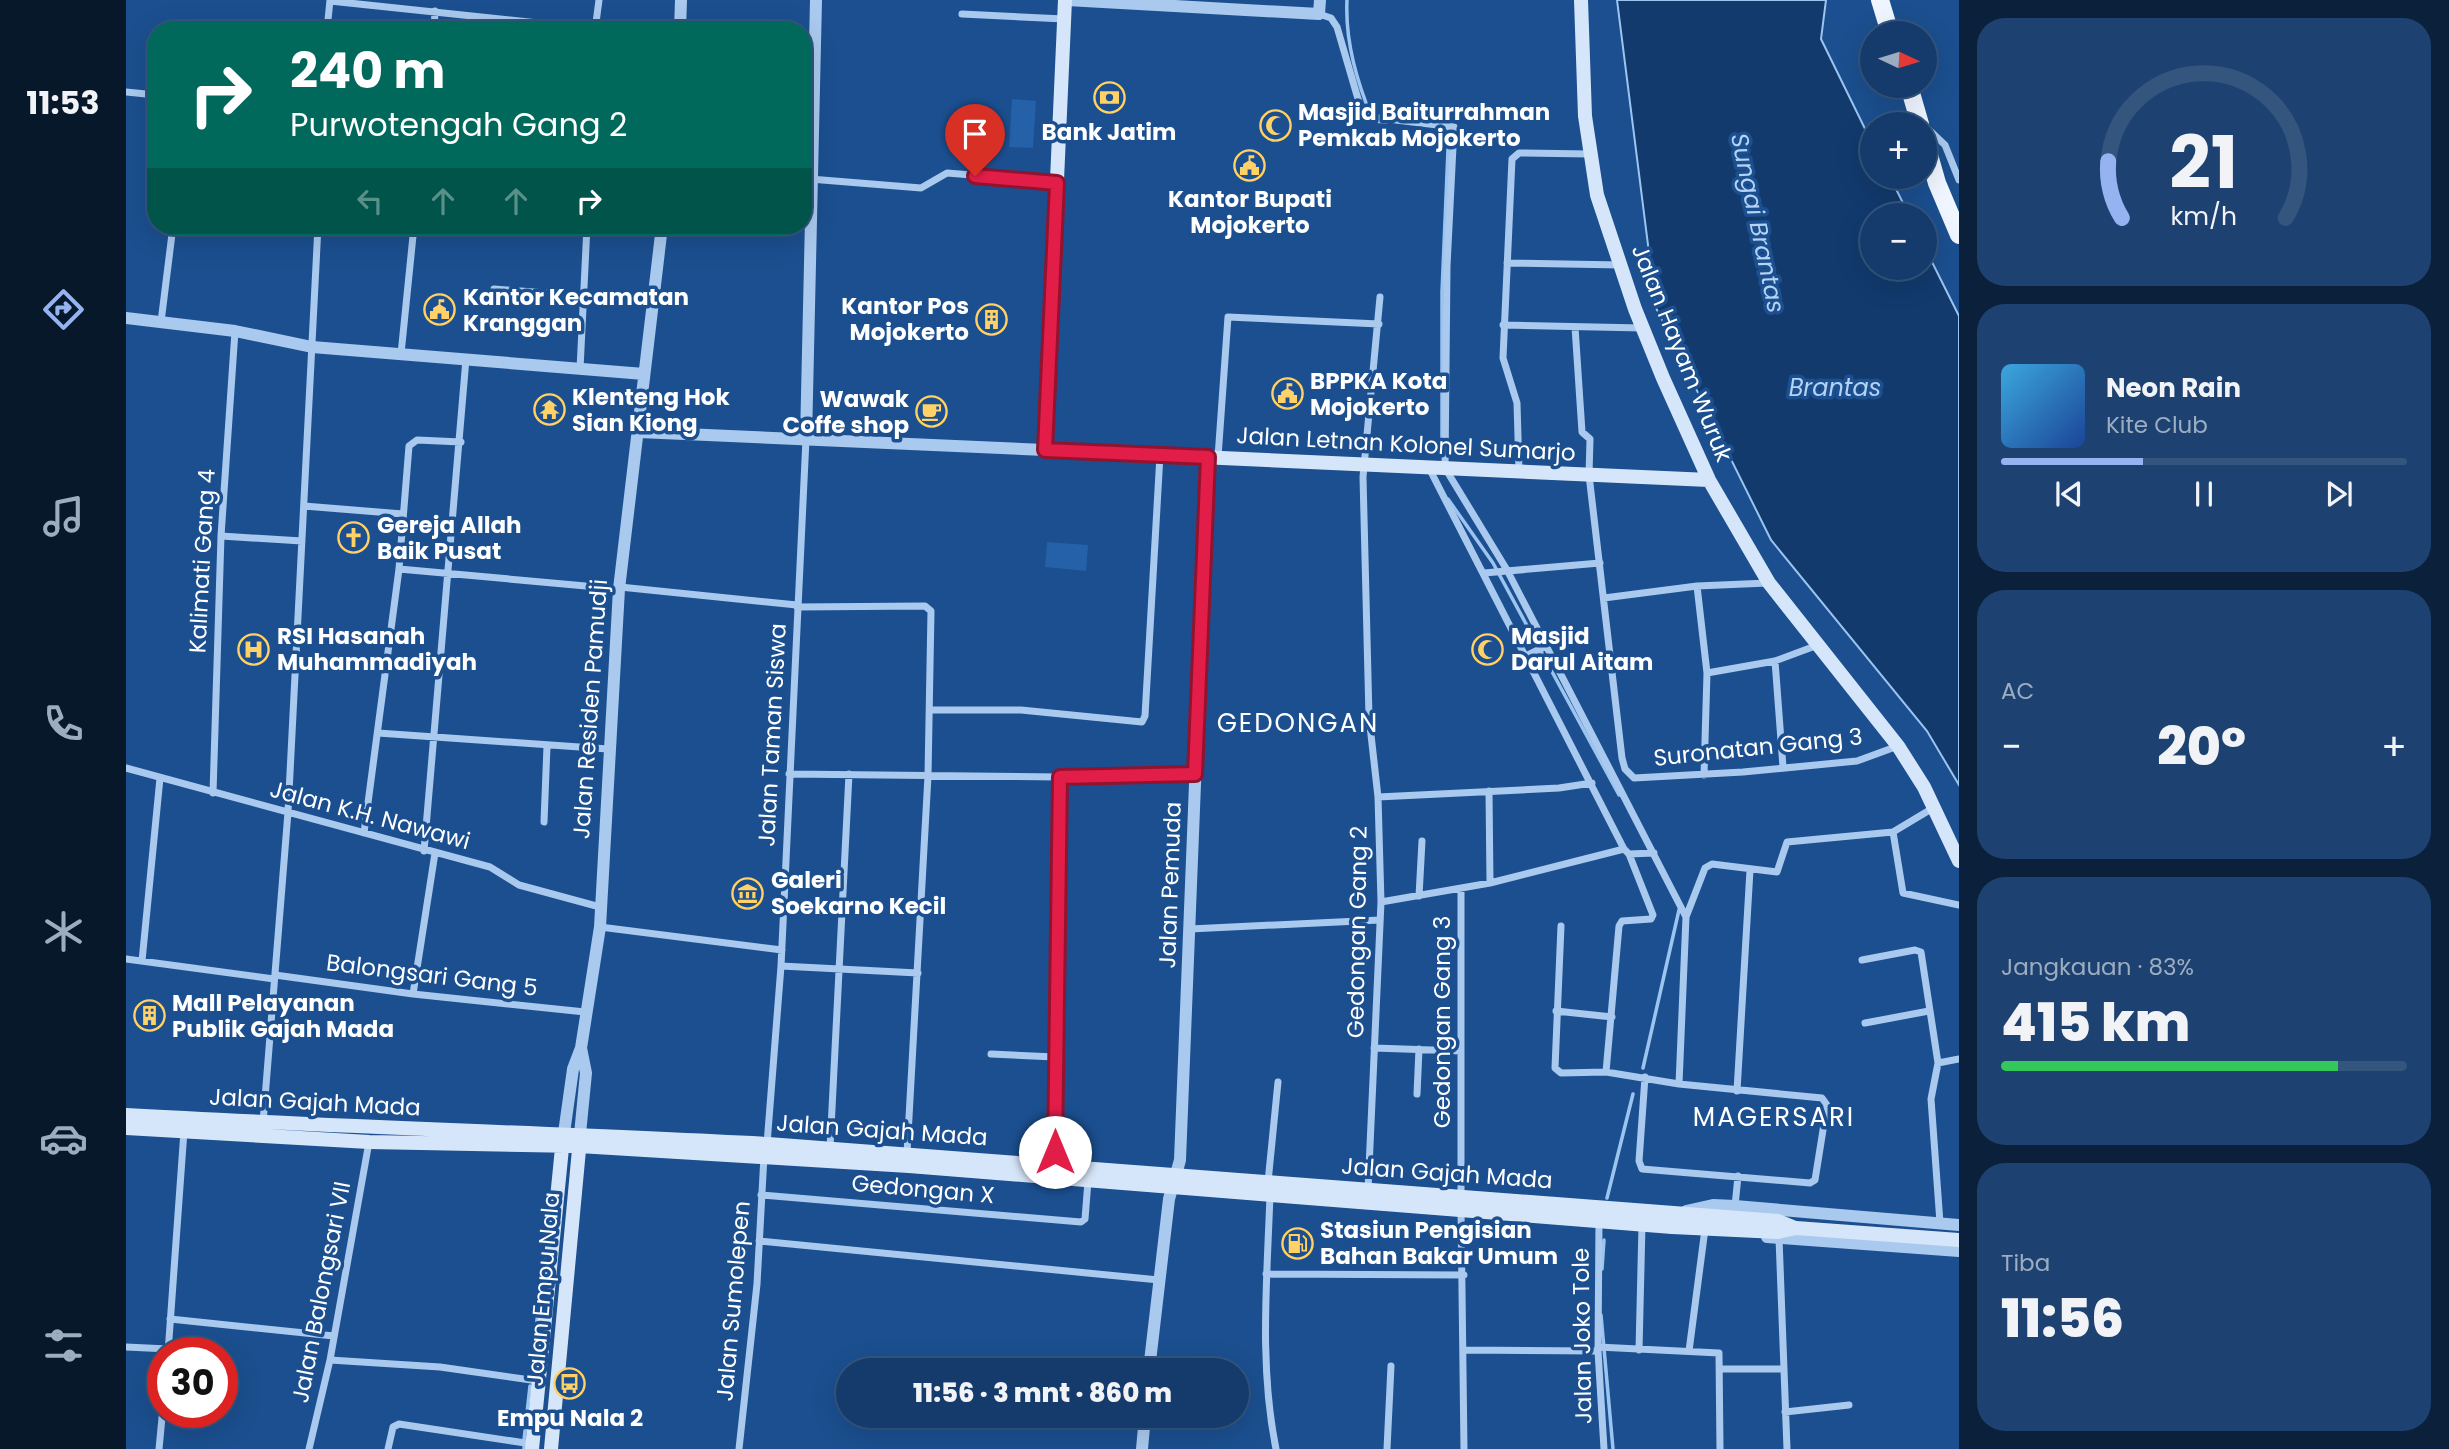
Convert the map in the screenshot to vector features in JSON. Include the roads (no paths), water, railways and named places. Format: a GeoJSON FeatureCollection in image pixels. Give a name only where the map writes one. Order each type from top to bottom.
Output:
{"type":"FeatureCollection","features":[{"type":"Feature","properties":{"kind":"main road"},"geometry":{"type":"LineString","coordinates":[[1045,450],[1066,0]]}},
{"type":"Feature","properties":{"kind":"main road","name":"Jalan Hayam Wuruk"},"geometry":{"type":"LineString","coordinates":[[1581,0],[1584,154],[1605,227],[1643,327],[1709,480],[1769,583],[1898,746],[1959,861]]}},
{"type":"Feature","properties":{"kind":"main road"},"geometry":{"type":"LineString","coordinates":[[1880,0],[1888,21]]}},
{"type":"Feature","properties":{"kind":"main road"},"geometry":{"type":"LineString","coordinates":[[1889,0],[1891,21]]}},
{"type":"Feature","properties":{"kind":"main road"},"geometry":{"type":"LineString","coordinates":[[1937,183],[1959,236]]}},
{"type":"Feature","properties":{"kind":"main road","name":"Jalan Letnan Kolonel Sumarjo"},"geometry":{"type":"LineString","coordinates":[[1045,450],[1365,465],[1519,466],[1589,475],[1709,480]]}},
{"type":"Feature","properties":{"kind":"main road","name":"Jalan Gajah Mada"},"geometry":{"type":"LineString","coordinates":[[126,1115],[168,1124],[184,1131],[262,1129],[369,1142],[563,1139]]}},
{"type":"Feature","properties":{"kind":"main road","name":"Jalan Gajah Mada"},"geometry":{"type":"LineString","coordinates":[[126,1128],[168,1124],[563,1139],[765,1150],[1088,1181],[1368,1190],[1461,1204],[1642,1225],[1674,1220]]}},
{"type":"Feature","properties":{"kind":"main road","name":"Jalan Empu Nala"},"geometry":{"type":"LineString","coordinates":[[530,1445],[563,1139]]}},
{"type":"Feature","properties":{"kind":"main road","name":"Jalan Empu Nala"},"geometry":{"type":"LineString","coordinates":[[551,1449],[580,1140]]}},
{"type":"Feature","properties":{"kind":"main road","name":"Jalan Gajah Mada"},"geometry":{"type":"LineString","coordinates":[[765,1150],[830,1148],[907,1153],[1174,1182]]}},
{"type":"Feature","properties":{"kind":"main road","name":"Jalan Gajah Mada"},"geometry":{"type":"LineString","coordinates":[[1269,1185],[1778,1231],[1796,1228],[1959,1240]]}},
{"type":"Feature","properties":{"kind":"street"},"geometry":{"type":"LineString","coordinates":[[328,21],[330,0],[524,21]]}},
{"type":"Feature","properties":{"kind":"street"},"geometry":{"type":"LineString","coordinates":[[596,21],[598,0]]}},
{"type":"Feature","properties":{"kind":"street"},"geometry":{"type":"LineString","coordinates":[[680,21],[681,0]]}},
{"type":"Feature","properties":{"kind":"street"},"geometry":{"type":"LineString","coordinates":[[812,119],[816,0]]}},
{"type":"Feature","properties":{"kind":"street"},"geometry":{"type":"LineString","coordinates":[[1066,0],[1325,16]]}},
{"type":"Feature","properties":{"kind":"street"},"geometry":{"type":"LineString","coordinates":[[1320,0],[1325,16],[1337,27],[1363,116],[1454,127],[1447,266],[1445,464],[1504,570],[1542,648],[1686,917]]}},
{"type":"Feature","properties":{"kind":"street"},"geometry":{"type":"LineString","coordinates":[[434,21],[435,11]]}},
{"type":"Feature","properties":{"kind":"street"},"geometry":{"type":"LineString","coordinates":[[962,14],[1064,19]]}},
{"type":"Feature","properties":{"kind":"street"},"geometry":{"type":"LineString","coordinates":[[126,92],[147,95]]}},
{"type":"Feature","properties":{"kind":"street"},"geometry":{"type":"LineString","coordinates":[[1937,138],[1945,145],[1958,176]]}},
{"type":"Feature","properties":{"kind":"street"},"geometry":{"type":"LineString","coordinates":[[1519,466],[1517,403],[1503,364],[1513,155],[1584,154]]}},
{"type":"Feature","properties":{"kind":"street"},"geometry":{"type":"LineString","coordinates":[[812,179],[921,188],[947,173],[1057,183]]}},
{"type":"Feature","properties":{"kind":"street"},"geometry":{"type":"LineString","coordinates":[[161,322],[172,235]]}},
{"type":"Feature","properties":{"kind":"street"},"geometry":{"type":"LineString","coordinates":[[262,1129],[288,812],[318,235]]}},
{"type":"Feature","properties":{"kind":"street"},"geometry":{"type":"LineString","coordinates":[[401,354],[413,235]]}},
{"type":"Feature","properties":{"kind":"street"},"geometry":{"type":"LineString","coordinates":[[580,369],[587,235]]}},
{"type":"Feature","properties":{"kind":"street","name":"Jalan Residen Pamudji"},"geometry":{"type":"LineString","coordinates":[[563,1139],[573,1069],[581,1048],[600,927],[608,749],[620,588],[661,235]]}},
{"type":"Feature","properties":{"kind":"street"},"geometry":{"type":"LineString","coordinates":[[806,439],[809,235]]}},
{"type":"Feature","properties":{"kind":"street"},"geometry":{"type":"LineString","coordinates":[[1507,263],[1621,265]]}},
{"type":"Feature","properties":{"kind":"street"},"geometry":{"type":"LineString","coordinates":[[494,289],[585,296]]}},
{"type":"Feature","properties":{"kind":"street","name":"Gedongan Gang 2"},"geometry":{"type":"LineString","coordinates":[[1368,1190],[1381,902],[1378,797],[1369,717],[1363,477],[1380,297]]}},
{"type":"Feature","properties":{"kind":"street"},"geometry":{"type":"LineString","coordinates":[[1213,458],[1227,317],[1379,324]]}},
{"type":"Feature","properties":{"kind":"street"},"geometry":{"type":"LineString","coordinates":[[126,318],[235,331],[312,347],[644,374]]}},
{"type":"Feature","properties":{"kind":"street"},"geometry":{"type":"LineString","coordinates":[[1503,325],[1643,327]]}},
{"type":"Feature","properties":{"kind":"street","name":"Suronatan Gang 3"},"geometry":{"type":"LineString","coordinates":[[1575,327],[1582,432],[1590,439],[1589,475],[1625,769],[1634,778],[1703,775],[1857,761],[1898,746]]}},
{"type":"Feature","properties":{"kind":"street","name":"Kalimati Gang 4"},"geometry":{"type":"LineString","coordinates":[[213,793],[221,536],[235,331]]}},
{"type":"Feature","properties":{"kind":"street"},"geometry":{"type":"LineString","coordinates":[[424,851],[466,359]]}},
{"type":"Feature","properties":{"kind":"street","name":"Jalan Letnan Kolonel Sumarjo"},"geometry":{"type":"LineString","coordinates":[[639,432],[1045,450]]}},
{"type":"Feature","properties":{"kind":"street","name":"Jalan Taman Siswa"},"geometry":{"type":"LineString","coordinates":[[765,1150],[782,950],[806,439]]}},
{"type":"Feature","properties":{"kind":"street"},"geometry":{"type":"LineString","coordinates":[[365,832],[399,569],[411,443],[417,440],[461,442]]}},
{"type":"Feature","properties":{"kind":"street"},"geometry":{"type":"LineString","coordinates":[[931,710],[1021,710],[1142,722],[1145,716],[1160,455]]}},
{"type":"Feature","properties":{"kind":"street","name":"Jalan Pemuda"},"geometry":{"type":"LineString","coordinates":[[1150,1358],[1159,1280],[1174,1182],[1180,1160],[1195,774],[1213,458]]}},
{"type":"Feature","properties":{"kind":"street"},"geometry":{"type":"LineString","coordinates":[[1428,467],[1487,573],[1526,656],[1627,851],[1653,917],[1620,924],[1606,1072]]}},
{"type":"Feature","properties":{"kind":"street"},"geometry":{"type":"LineString","coordinates":[[304,506],[403,514]]}},
{"type":"Feature","properties":{"kind":"street"},"geometry":{"type":"LineString","coordinates":[[221,536],[302,541]]}},
{"type":"Feature","properties":{"kind":"street"},"geometry":{"type":"LineString","coordinates":[[1487,573],[1600,563]]}},
{"type":"Feature","properties":{"kind":"street"},"geometry":{"type":"LineString","coordinates":[[399,569],[797,606],[929,608],[929,776],[907,1153]]}},
{"type":"Feature","properties":{"kind":"street"},"geometry":{"type":"LineString","coordinates":[[1604,598],[1697,586],[1769,583]]}},
{"type":"Feature","properties":{"kind":"street"},"geometry":{"type":"LineString","coordinates":[[1697,586],[1707,673],[1703,775]]}},
{"type":"Feature","properties":{"kind":"street"},"geometry":{"type":"LineString","coordinates":[[1707,673],[1775,661],[1819,645]]}},
{"type":"Feature","properties":{"kind":"street"},"geometry":{"type":"LineString","coordinates":[[1526,656],[1542,648]]}},
{"type":"Feature","properties":{"kind":"street"},"geometry":{"type":"LineString","coordinates":[[1775,661],[1783,767]]}},
{"type":"Feature","properties":{"kind":"street"},"geometry":{"type":"LineString","coordinates":[[378,733],[608,749]]}},
{"type":"Feature","properties":{"kind":"street"},"geometry":{"type":"LineString","coordinates":[[544,822],[547,746]]}},
{"type":"Feature","properties":{"kind":"street","name":"Jalan K.H. Nawawi"},"geometry":{"type":"LineString","coordinates":[[126,768],[490,867],[519,885],[600,907]]}},
{"type":"Feature","properties":{"kind":"street"},"geometry":{"type":"LineString","coordinates":[[789,774],[1060,777],[1195,774]]}},
{"type":"Feature","properties":{"kind":"street"},"geometry":{"type":"LineString","coordinates":[[830,1148],[849,774]]}},
{"type":"Feature","properties":{"kind":"street"},"geometry":{"type":"LineString","coordinates":[[1054,1167],[1060,777]]}},
{"type":"Feature","properties":{"kind":"street"},"geometry":{"type":"LineString","coordinates":[[142,961],[160,778]]}},
{"type":"Feature","properties":{"kind":"street"},"geometry":{"type":"LineString","coordinates":[[1378,797],[1592,783]]}},
{"type":"Feature","properties":{"kind":"street"},"geometry":{"type":"LineString","coordinates":[[1489,791],[1490,883]]}},
{"type":"Feature","properties":{"kind":"street"},"geometry":{"type":"LineString","coordinates":[[1679,1084],[1686,917],[1705,868],[1712,864],[1777,872],[1787,842],[1894,832],[1933,808]]}},
{"type":"Feature","properties":{"kind":"street"},"geometry":{"type":"LineString","coordinates":[[1894,832],[1903,893],[1959,905]]}},
{"type":"Feature","properties":{"kind":"street"},"geometry":{"type":"LineString","coordinates":[[1419,896],[1422,841]]}},
{"type":"Feature","properties":{"kind":"street"},"geometry":{"type":"LineString","coordinates":[[1381,902],[1490,883],[1627,851],[1654,853]]}},
{"type":"Feature","properties":{"kind":"street"},"geometry":{"type":"LineString","coordinates":[[412,994],[435,853]]}},
{"type":"Feature","properties":{"kind":"street"},"geometry":{"type":"LineString","coordinates":[[1737,1091],[1751,870]]}},
{"type":"Feature","properties":{"kind":"street","name":"Gedongan Gang 3"},"geometry":{"type":"LineString","coordinates":[[1461,889],[1464,1449]]}},
{"type":"Feature","properties":{"kind":"street"},"geometry":{"type":"LineString","coordinates":[[1190,929],[1380,920]]}},
{"type":"Feature","properties":{"kind":"street"},"geometry":{"type":"LineString","coordinates":[[1561,926],[1555,1068],[1561,1073],[1606,1072],[1645,1077],[1679,1084],[1737,1091],[1817,1096],[1827,1105],[1813,1182],[1642,1169],[1639,1161],[1645,1077]]}},
{"type":"Feature","properties":{"kind":"street"},"geometry":{"type":"LineString","coordinates":[[600,927],[782,950]]}},
{"type":"Feature","properties":{"kind":"street"},"geometry":{"type":"LineString","coordinates":[[1862,960],[1920,951],[1938,1063],[1931,1099],[1940,1223]]}},
{"type":"Feature","properties":{"kind":"street","name":"Balongsari Gang 5"},"geometry":{"type":"LineString","coordinates":[[126,959],[585,1012]]}},
{"type":"Feature","properties":{"kind":"street"},"geometry":{"type":"LineString","coordinates":[[781,966],[918,974]]}},
{"type":"Feature","properties":{"kind":"street"},"geometry":{"type":"LineString","coordinates":[[1556,1011],[1612,1017]]}},
{"type":"Feature","properties":{"kind":"street"},"geometry":{"type":"LineString","coordinates":[[1865,1023],[1929,1011]]}},
{"type":"Feature","properties":{"kind":"street","name":"Jalan Residen Pamudji"},"geometry":{"type":"LineString","coordinates":[[580,1140],[586,1073],[581,1048]]}},
{"type":"Feature","properties":{"kind":"street"},"geometry":{"type":"LineString","coordinates":[[1374,1048],[1461,1051]]}},
{"type":"Feature","properties":{"kind":"street"},"geometry":{"type":"LineString","coordinates":[[1417,1094],[1419,1049]]}},
{"type":"Feature","properties":{"kind":"street"},"geometry":{"type":"LineString","coordinates":[[991,1054],[1055,1057]]}},
{"type":"Feature","properties":{"kind":"street"},"geometry":{"type":"LineString","coordinates":[[1938,1063],[1959,1059]]}},
{"type":"Feature","properties":{"kind":"street"},"geometry":{"type":"LineString","coordinates":[[1276,1449],[1267,1395],[1266,1274],[1269,1185],[1278,1082]]}},
{"type":"Feature","properties":{"kind":"street"},"geometry":{"type":"LineString","coordinates":[[169,1337],[184,1131]]}},
{"type":"Feature","properties":{"kind":"street","name":"Jalan Balongsari VII"},"geometry":{"type":"LineString","coordinates":[[309,1449],[330,1360],[369,1142]]}},
{"type":"Feature","properties":{"kind":"street","name":"Jalan Sumolepen"},"geometry":{"type":"LineString","coordinates":[[739,1449],[765,1150]]}},
{"type":"Feature","properties":{"kind":"street"},"geometry":{"type":"LineString","coordinates":[[1735,1206],[1738,1176]]}},
{"type":"Feature","properties":{"kind":"street","name":"Gedongan X"},"geometry":{"type":"LineString","coordinates":[[761,1195],[1081,1222],[1085,1219],[1088,1181]]}},
{"type":"Feature","properties":{"kind":"street","name":"Jalan Gajah Mada"},"geometry":{"type":"LineString","coordinates":[[1674,1220],[1713,1205],[1959,1225]]}},
{"type":"Feature","properties":{"kind":"street","name":"Jalan Gajah Mada"},"geometry":{"type":"LineString","coordinates":[[1674,1220],[1705,1229],[1779,1238],[1959,1251]]}},
{"type":"Feature","properties":{"kind":"street","name":"Jalan Joko Tole"},"geometry":{"type":"LineString","coordinates":[[1599,1221],[1604,1449]]}},
{"type":"Feature","properties":{"kind":"street"},"geometry":{"type":"LineString","coordinates":[[1639,1350],[1642,1225]]}},
{"type":"Feature","properties":{"kind":"street"},"geometry":{"type":"LineString","coordinates":[[1689,1351],[1705,1229]]}},
{"type":"Feature","properties":{"kind":"street"},"geometry":{"type":"LineString","coordinates":[[1779,1238],[1787,1449]]}},
{"type":"Feature","properties":{"kind":"street"},"geometry":{"type":"LineString","coordinates":[[758,1241],[1159,1280]]}},
{"type":"Feature","properties":{"kind":"street"},"geometry":{"type":"LineString","coordinates":[[1266,1274],[1464,1275]]}},
{"type":"Feature","properties":{"kind":"street"},"geometry":{"type":"LineString","coordinates":[[170,1319],[334,1336]]}},
{"type":"Feature","properties":{"kind":"street"},"geometry":{"type":"LineString","coordinates":[[126,1347],[147,1349]]}},
{"type":"Feature","properties":{"kind":"street"},"geometry":{"type":"LineString","coordinates":[[1464,1350],[1601,1348],[1719,1353],[1720,1449]]}},
{"type":"Feature","properties":{"kind":"street"},"geometry":{"type":"LineString","coordinates":[[330,1360],[440,1367],[538,1381]]}},
{"type":"Feature","properties":{"kind":"street"},"geometry":{"type":"LineString","coordinates":[[1388,1449],[1391,1366]]}},
{"type":"Feature","properties":{"kind":"street"},"geometry":{"type":"LineString","coordinates":[[1721,1369],[1783,1369]]}},
{"type":"Feature","properties":{"kind":"street"},"geometry":{"type":"LineString","coordinates":[[1786,1412],[1849,1405]]}},
{"type":"Feature","properties":{"kind":"street"},"geometry":{"type":"LineString","coordinates":[[388,1449],[394,1425],[530,1445]]}},
{"type":"Feature","properties":{"kind":"street"},"geometry":{"type":"LineString","coordinates":[[159,1449],[161,1428]]}},
{"type":"Feature","properties":{"kind":"street"},"geometry":{"type":"LineString","coordinates":[[1142,1449],[1144,1428]]}},
{"type":"Feature","properties":{"kind":"water","name":"Brantas"},"geometry":{"type":"Polygon","coordinates":[[[1617,0],[1826,0],[1821,39],[1860,119],[1860,189],[1896,189],[1903,203],[1860,203],[1860,280],[1937,280],[1937,272],[1959,316],[1959,785],[1927,731],[1771,540],[1656,308],[1617,0]]]}},
{"type":"Feature","properties":{"kind":"waterway"},"geometry":{"type":"LineString","coordinates":[[1347,0],[1350,46],[1362,92],[1373,121],[1386,122]]}},
{"type":"Feature","properties":{"kind":"waterway"},"geometry":{"type":"LineString","coordinates":[[1442,454],[1442,292],[1449,126]]}},
{"type":"Feature","properties":{"kind":"waterway"},"geometry":{"type":"LineString","coordinates":[[1448,499],[1493,563],[1619,795]]}},
{"type":"Feature","properties":{"kind":"waterway"},"geometry":{"type":"LineString","coordinates":[[1643,1068],[1679,910]]}},
{"type":"Feature","properties":{"kind":"waterway"},"geometry":{"type":"LineString","coordinates":[[1607,1198],[1633,1094]]}},
{"type":"Feature","properties":{"kind":"waterway"},"geometry":{"type":"LineString","coordinates":[[1602,1269],[1604,1240]]}},
{"type":"Feature","properties":{"kind":"waterway"},"geometry":{"type":"LineString","coordinates":[[532,1373],[540,1289]]}},
{"type":"Feature","properties":{"kind":"waterway"},"geometry":{"type":"LineString","coordinates":[[1601,1315],[1613,1449]]}},
{"type":"Feature","properties":{"kind":"waterway"},"geometry":{"type":"LineString","coordinates":[[524,1440],[530,1386]]}},
{"type":"Feature","properties":{"kind":"place","name":"Bank Jatim"},"geometry":{"type":"Point","coordinates":[1109,98]}},
{"type":"Feature","properties":{"kind":"place","name":"Masjid Baiturrahman Pemkab Mojokerto"},"geometry":{"type":"Point","coordinates":[1275,125]}},
{"type":"Feature","properties":{"kind":"place","name":"Kantor Bupati Mojokerto"},"geometry":{"type":"Point","coordinates":[1250,165]}},
{"type":"Feature","properties":{"kind":"place","name":"Kantor Kecamatan Kranggan"},"geometry":{"type":"Point","coordinates":[440,310]}},
{"type":"Feature","properties":{"kind":"place","name":"Kantor Pos Mojokerto"},"geometry":{"type":"Point","coordinates":[992,319]}},
{"type":"Feature","properties":{"kind":"place","name":"BPPKA Kota Mojokerto"},"geometry":{"type":"Point","coordinates":[1287,394]}},
{"type":"Feature","properties":{"kind":"place","name":"Klenteng Hok Sian Kiong"},"geometry":{"type":"Point","coordinates":[549,410]}},
{"type":"Feature","properties":{"kind":"place","name":"Wawak Coffe shop"},"geometry":{"type":"Point","coordinates":[932,412]}},
{"type":"Feature","properties":{"kind":"place","name":"Gereja Allah Baik Pusat"},"geometry":{"type":"Point","coordinates":[354,538]}},
{"type":"Feature","properties":{"kind":"place","name":"RSI Hasanah Muhammadiyah"},"geometry":{"type":"Point","coordinates":[254,649]}},
{"type":"Feature","properties":{"kind":"place","name":"Masjid Darul Aitam"},"geometry":{"type":"Point","coordinates":[1488,649]}},
{"type":"Feature","properties":{"kind":"place","name":"Galeri Soekarno Kecil"},"geometry":{"type":"Point","coordinates":[748,893]}},
{"type":"Feature","properties":{"kind":"place","name":"Mall Pelayanan Publik Gajah Mada"},"geometry":{"type":"Point","coordinates":[149,1016]}},
{"type":"Feature","properties":{"kind":"place","name":"Stasiun Pengisian Bahan Bakar Umum"},"geometry":{"type":"Point","coordinates":[1297,1243]}},
{"type":"Feature","properties":{"kind":"place","name":"Empu Nala 2"},"geometry":{"type":"Point","coordinates":[570,1384]}},
{"type":"Feature","properties":{"kind":"district","name":"GEDONGAN"},"geometry":{"type":"Point","coordinates":[1298,723]}},
{"type":"Feature","properties":{"kind":"district","name":"MAGERSARI"},"geometry":{"type":"Point","coordinates":[1774,1117]}},
{"type":"Feature","properties":{"kind":"water label","name":"Sungai Brantas"},"geometry":{"type":"Point","coordinates":[1758,223]}}]}
